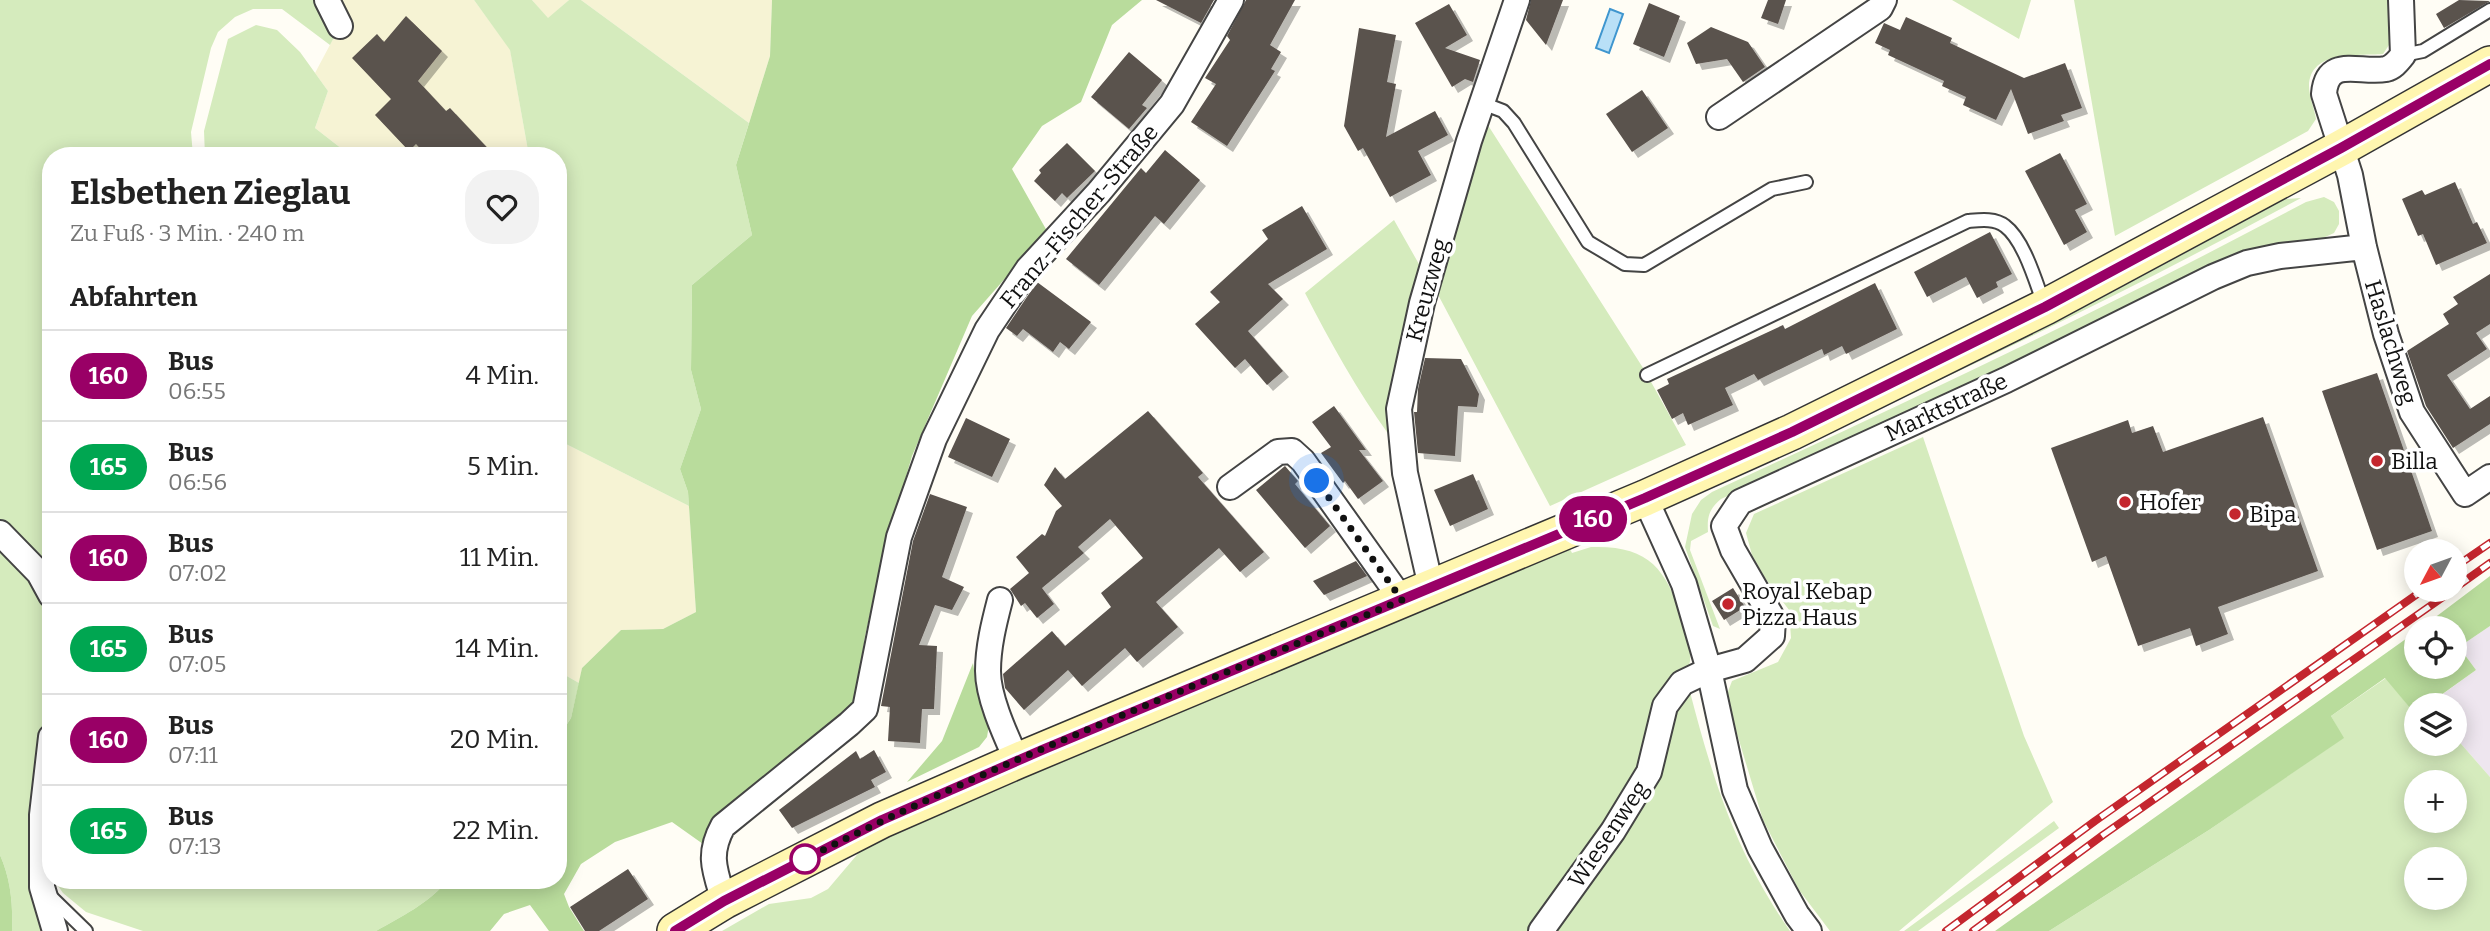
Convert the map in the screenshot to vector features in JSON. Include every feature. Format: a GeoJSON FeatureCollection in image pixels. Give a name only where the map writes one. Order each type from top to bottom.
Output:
{"type":"FeatureCollection","features":[{"type":"Feature","properties":{"kind":"main road"},"geometry":{"type":"LineString","coordinates":[[675,931],[724,901],[882,820],[1645,498],[1792,432],[2045,307],[2341,148],[2490,64]]}},
{"type":"Feature","properties":{"kind":"street"},"geometry":{"type":"LineString","coordinates":[[327,0],[340,26]]}},
{"type":"Feature","properties":{"kind":"street","name":"Franz-Fischer-Straße"},"geometry":{"type":"LineString","coordinates":[[724,901],[715,868],[713,843],[723,826],[865,709],[899,537],[934,439],[987,330],[1028,269],[1099,192],[1172,104],[1231,0]]}},
{"type":"Feature","properties":{"kind":"street","name":"Kreuzweg"},"geometry":{"type":"LineString","coordinates":[[1416,593],[1399,409],[1422,303],[1482,103],[1517,0]]}},
{"type":"Feature","properties":{"kind":"street"},"geometry":{"type":"LineString","coordinates":[[1718,117],[1880,8],[1884,0]]}},
{"type":"Feature","properties":{"kind":"street"},"geometry":{"type":"LineString","coordinates":[[2401,0],[2403,55]]}},
{"type":"Feature","properties":{"kind":"street","name":"Haslachweg"},"geometry":{"type":"LineString","coordinates":[[2403,55],[2388,69],[2343,69],[2332,72],[2325,81],[2324,94],[2350,175],[2385,334],[2412,412],[2465,494],[2490,477]]}},
{"type":"Feature","properties":{"kind":"street","name":"Marktstraße"},"geometry":{"type":"LineString","coordinates":[[1709,670],[1745,660],[1772,636],[1773,619],[1733,550],[1724,526],[1740,502],[2006,380],[2213,277],[2247,263],[2280,256],[2364,247]]}},
{"type":"Feature","properties":{"kind":"street"},"geometry":{"type":"LineString","coordinates":[[1230,487],[1278,452],[1293,451],[1416,593]]}},
{"type":"Feature","properties":{"kind":"street"},"geometry":{"type":"LineString","coordinates":[[1645,498],[1684,584],[1709,670],[1735,790],[1760,848],[1797,915],[1809,931]]}},
{"type":"Feature","properties":{"kind":"street"},"geometry":{"type":"LineString","coordinates":[[0,533],[42,580]]}},
{"type":"Feature","properties":{"kind":"street"},"geometry":{"type":"LineString","coordinates":[[1000,600],[993,629],[988,673],[1000,722],[1017,761]]}},
{"type":"Feature","properties":{"kind":"street","name":"Wiesenweg"},"geometry":{"type":"LineString","coordinates":[[1541,931],[1613,831],[1649,772],[1665,705],[1682,683],[1709,670]]}},
{"type":"Feature","properties":{"kind":"street"},"geometry":{"type":"LineString","coordinates":[[42,815],[42,887]]}},
{"type":"Feature","properties":{"kind":"street"},"geometry":{"type":"LineString","coordinates":[[43,889],[55,931]]}},
{"type":"Feature","properties":{"kind":"lane"},"geometry":{"type":"LineString","coordinates":[[2403,55],[2423,51],[2490,10]]}},
{"type":"Feature","properties":{"kind":"lane"},"geometry":{"type":"LineString","coordinates":[[1482,103],[1503,111],[1514,122],[1588,242],[1625,264],[1644,265],[1772,188],[1806,182]]}},
{"type":"Feature","properties":{"kind":"lane"},"geometry":{"type":"LineString","coordinates":[[1647,374],[1968,221],[1987,219],[2005,225],[2017,239],[2045,307]]}},
{"type":"Feature","properties":{"kind":"lane"},"geometry":{"type":"LineString","coordinates":[[44,889],[86,931]]}},
{"type":"Feature","properties":{"kind":"shaded area"},"geometry":{"type":"Polygon","coordinates":[[[321,0],[474,0],[510,49],[527,147],[339,147],[315,128],[328,91],[315,73],[340,26],[321,0]]]}},
{"type":"Feature","properties":{"kind":"shaded area"},"geometry":{"type":"Polygon","coordinates":[[[532,0],[569,0],[548,19],[532,0]]]}},
{"type":"Feature","properties":{"kind":"shaded area"},"geometry":{"type":"Polygon","coordinates":[[[581,0],[772,0],[770,56],[749,123],[581,0]]]}},
{"type":"Feature","properties":{"kind":"shaded area"},"geometry":{"type":"Polygon","coordinates":[[[567,445],[689,506],[696,612],[663,629],[621,630],[582,668],[579,683],[567,676],[567,445]]]}},
{"type":"Feature","properties":{"kind":"shaded area"},"geometry":{"type":"Polygon","coordinates":[[[2490,626],[2490,777],[2467,751],[2467,693],[2444,693],[2476,670],[2467,658],[2467,642],[2490,626]]]}},
{"type":"Feature","properties":{"kind":"green space"},"geometry":{"type":"Polygon","coordinates":[[[0,0],[321,0],[340,26],[330,45],[282,9],[253,9],[235,17],[218,32],[211,48],[191,132],[192,147],[42,147],[42,569],[0,527],[0,0]]]}},
{"type":"Feature","properties":{"kind":"green space"},"geometry":{"type":"Polygon","coordinates":[[[474,0],[532,0],[548,18],[569,0],[581,0],[749,123],[736,165],[752,235],[692,285],[691,370],[701,409],[680,469],[688,492],[689,506],[567,445],[567,147],[527,147],[510,50],[474,0]]]}},
{"type":"Feature","properties":{"kind":"green space"},"geometry":{"type":"Polygon","coordinates":[[[772,0],[1142,0],[1112,25],[1081,102],[1042,126],[1012,169],[1047,231],[972,316],[912,456],[885,549],[865,636],[857,696],[846,711],[710,826],[703,844],[672,822],[615,842],[581,864],[567,889],[567,724],[571,718],[582,668],[621,630],[663,629],[696,612],[688,492],[680,469],[701,409],[691,370],[692,285],[752,235],[736,165],[770,56],[772,0]]]}},
{"type":"Feature","properties":{"kind":"green space"},"geometry":{"type":"Polygon","coordinates":[[[1952,0],[2031,0],[2019,39],[1952,0]]]}},
{"type":"Feature","properties":{"kind":"green space"},"geometry":{"type":"Polygon","coordinates":[[[2074,0],[2388,0],[2391,42],[2383,54],[2337,57],[2317,66],[2311,74],[2309,86],[2316,119],[2308,131],[2115,236],[2074,0]]]}},
{"type":"Feature","properties":{"kind":"green space"},"geometry":{"type":"Polygon","coordinates":[[[256,25],[277,30],[300,52],[328,91],[315,128],[339,147],[205,147],[204,131],[228,39],[256,25]]]}},
{"type":"Feature","properties":{"kind":"green space"},"geometry":{"type":"Polygon","coordinates":[[[1484,119],[1645,371],[1686,445],[1550,506],[1435,289],[1484,119]]]}},
{"type":"Feature","properties":{"kind":"green space"},"geometry":{"type":"Polygon","coordinates":[[[2324,197],[2334,202],[2339,211],[2339,224],[2334,233],[2323,238],[2257,249],[2229,257],[1925,405],[1721,499],[1710,514],[1708,532],[1691,541],[1690,550],[1720,629],[1713,626],[1685,547],[1692,514],[1701,500],[1712,492],[2011,352],[2306,202],[2324,197]]]}},
{"type":"Feature","properties":{"kind":"green space"},"geometry":{"type":"Polygon","coordinates":[[[2301,198],[2071,317],[1838,427],[2284,199],[2301,198]]]}},
{"type":"Feature","properties":{"kind":"green space"},"geometry":{"type":"Polygon","coordinates":[[[1394,220],[1424,273],[1389,435],[1344,365],[1305,293],[1394,220]]]}},
{"type":"Feature","properties":{"kind":"green space"},"geometry":{"type":"Polygon","coordinates":[[[1923,437],[2024,736],[2053,802],[1899,931],[1830,931],[1799,890],[1763,820],[1726,697],[1732,681],[1778,662],[1791,638],[1789,610],[1752,555],[1746,533],[1754,514],[1923,437]]]}},
{"type":"Feature","properties":{"kind":"green space"},"geometry":{"type":"Polygon","coordinates":[[[0,545],[42,591],[42,772],[34,841],[47,931],[12,931],[7,874],[0,855],[0,545]]]}},
{"type":"Feature","properties":{"kind":"green space"},"geometry":{"type":"Polygon","coordinates":[[[1591,547],[1627,550],[1652,563],[1661,573],[1682,619],[1689,642],[1690,660],[1630,790],[1531,931],[722,931],[769,904],[811,898],[828,889],[867,843],[1006,782],[1570,549],[1572,553],[1591,547]]]}},
{"type":"Feature","properties":{"kind":"green space"},"geometry":{"type":"Polygon","coordinates":[[[2490,576],[2490,626],[2467,642],[2467,616],[2437,616],[2456,602],[2468,602],[2468,593],[2490,576]]]}},
{"type":"Feature","properties":{"kind":"green space"},"geometry":{"type":"Polygon","coordinates":[[[2404,640],[2404,679],[2463,679],[2444,693],[2404,693],[2404,701],[2385,678],[2331,716],[2344,738],[2209,830],[2049,931],[1995,931],[2404,640]]]}},
{"type":"Feature","properties":{"kind":"green space"},"geometry":{"type":"Polygon","coordinates":[[[2467,658],[2476,670],[2467,676],[2467,658]]]}},
{"type":"Feature","properties":{"kind":"green space"},"geometry":{"type":"Polygon","coordinates":[[[973,663],[979,699],[989,725],[987,737],[979,747],[907,782],[942,741],[973,663]]]}},
{"type":"Feature","properties":{"kind":"green space"},"geometry":{"type":"Polygon","coordinates":[[[567,676],[579,683],[571,718],[567,724],[567,676]]]}},
{"type":"Feature","properties":{"kind":"green space"},"geometry":{"type":"Polygon","coordinates":[[[2386,678],[2404,700],[2404,756],[2467,756],[2467,751],[2490,777],[2490,931],[2049,931],[2209,830],[2343,738],[2331,716],[2386,678]]]}},
{"type":"Feature","properties":{"kind":"green space"},"geometry":{"type":"Polygon","coordinates":[[[1690,692],[1718,787],[1741,845],[1771,903],[1790,931],[1548,931],[1648,785],[1669,710],[1690,692]]]}},
{"type":"Feature","properties":{"kind":"green space"},"geometry":{"type":"Polygon","coordinates":[[[2054,821],[2059,828],[1918,931],[1904,931],[2054,821]]]}},
{"type":"Feature","properties":{"kind":"green space"},"geometry":{"type":"Polygon","coordinates":[[[0,855],[10,893],[12,931],[0,931],[0,855]]]}},
{"type":"Feature","properties":{"kind":"green space"},"geometry":{"type":"Polygon","coordinates":[[[60,889],[439,889],[423,903],[376,931],[143,931],[86,912],[60,889]]]}},
{"type":"Feature","properties":{"kind":"green space"},"geometry":{"type":"Polygon","coordinates":[[[439,889],[567,889],[564,894],[569,907],[584,931],[549,931],[530,905],[504,914],[490,931],[376,931],[423,903],[439,889]]]}},
{"type":"Feature","properties":{"kind":"water"},"geometry":{"type":"Polygon","coordinates":[[[1610,9],[1623,14],[1609,53],[1596,48],[1610,9]]]}},
{"type":"Feature","properties":{"kind":"building"},"geometry":{"type":"Polygon","coordinates":[[[1156,0],[1214,0],[1201,23],[1156,0]]]}},
{"type":"Feature","properties":{"kind":"building"},"geometry":{"type":"Polygon","coordinates":[[[1246,0],[1295,0],[1270,45],[1281,52],[1271,69],[1275,71],[1227,146],[1191,122],[1216,84],[1205,78],[1230,40],[1227,36],[1246,0]]]}},
{"type":"Feature","properties":{"kind":"building"},"geometry":{"type":"Polygon","coordinates":[[[1531,0],[1563,0],[1546,45],[1526,20],[1531,0]]]}},
{"type":"Feature","properties":{"kind":"building"},"geometry":{"type":"Polygon","coordinates":[[[1768,0],[1786,0],[1778,24],[1761,18],[1768,0]]]}},
{"type":"Feature","properties":{"kind":"building"},"geometry":{"type":"Polygon","coordinates":[[[2459,0],[2490,1],[2444,28],[2436,14],[2459,0]]]}},
{"type":"Feature","properties":{"kind":"building"},"geometry":{"type":"Polygon","coordinates":[[[1649,3],[1680,16],[1664,57],[1633,44],[1649,3]]]}},
{"type":"Feature","properties":{"kind":"building"},"geometry":{"type":"Polygon","coordinates":[[[1449,4],[1467,35],[1445,48],[1480,60],[1473,82],[1465,79],[1452,87],[1415,23],[1449,4]]]}},
{"type":"Feature","properties":{"kind":"building"},"geometry":{"type":"Polygon","coordinates":[[[406,16],[442,51],[418,81],[446,111],[450,108],[487,147],[419,147],[416,144],[405,147],[375,115],[391,99],[352,58],[377,34],[384,42],[406,16]]]}},
{"type":"Feature","properties":{"kind":"building"},"geometry":{"type":"Polygon","coordinates":[[[1906,17],[1952,38],[1950,43],[2024,78],[2065,63],[2082,108],[2061,115],[2064,121],[2028,134],[2011,89],[1996,120],[1963,105],[1966,97],[1942,86],[1944,81],[1888,55],[1890,50],[1875,43],[1884,23],[1900,30],[1906,17]]]}},
{"type":"Feature","properties":{"kind":"building"},"geometry":{"type":"Polygon","coordinates":[[[1711,27],[1748,42],[1765,67],[1743,82],[1727,59],[1696,64],[1687,43],[1711,27]]]}},
{"type":"Feature","properties":{"kind":"building"},"geometry":{"type":"Polygon","coordinates":[[[1359,28],[1396,35],[1387,82],[1396,84],[1386,137],[1435,111],[1448,135],[1418,151],[1431,175],[1390,197],[1363,148],[1358,151],[1344,126],[1359,28]]]}},
{"type":"Feature","properties":{"kind":"building"},"geometry":{"type":"Polygon","coordinates":[[[1129,52],[1162,80],[1142,105],[1147,108],[1129,129],[1091,97],[1129,52]]]}},
{"type":"Feature","properties":{"kind":"building"},"geometry":{"type":"Polygon","coordinates":[[[1642,90],[1668,128],[1632,152],[1606,114],[1642,90]]]}},
{"type":"Feature","properties":{"kind":"building"},"geometry":{"type":"Polygon","coordinates":[[[1067,143],[1095,171],[1067,198],[1062,193],[1055,201],[1034,181],[1041,173],[1039,170],[1067,143]]]}},
{"type":"Feature","properties":{"kind":"building"},"geometry":{"type":"Polygon","coordinates":[[[1165,150],[1200,180],[1164,224],[1155,216],[1099,285],[1066,259],[1141,168],[1146,173],[1165,150]]]}},
{"type":"Feature","properties":{"kind":"building"},"geometry":{"type":"Polygon","coordinates":[[[2060,153],[2087,204],[2075,210],[2087,232],[2064,245],[2025,171],[2060,153]]]}},
{"type":"Feature","properties":{"kind":"building"},"geometry":{"type":"Polygon","coordinates":[[[2455,182],[2473,224],[2477,222],[2487,243],[2436,265],[2423,234],[2418,236],[2402,199],[2422,190],[2425,195],[2455,182]]]}},
{"type":"Feature","properties":{"kind":"building"},"geometry":{"type":"Polygon","coordinates":[[[1302,206],[1327,249],[1268,284],[1283,299],[1248,331],[1283,371],[1267,385],[1245,359],[1235,368],[1195,324],[1220,302],[1210,292],[1268,239],[1262,230],[1302,206]]]}},
{"type":"Feature","properties":{"kind":"building"},"geometry":{"type":"Polygon","coordinates":[[[1990,232],[2012,274],[1996,282],[1998,287],[1977,298],[1966,277],[1927,297],[1914,272],[1990,232]]]}},
{"type":"Feature","properties":{"kind":"building"},"geometry":{"type":"Polygon","coordinates":[[[2490,274],[2490,324],[2476,333],[2487,349],[2447,375],[2470,409],[2490,396],[2490,424],[2453,448],[2426,406],[2407,351],[2449,324],[2443,314],[2458,304],[2453,297],[2490,274]]]}},
{"type":"Feature","properties":{"kind":"building"},"geometry":{"type":"Polygon","coordinates":[[[1037,282],[1091,322],[1069,349],[1060,342],[1053,352],[1023,329],[1017,336],[1006,328],[1037,282]]]}},
{"type":"Feature","properties":{"kind":"building"},"geometry":{"type":"Polygon","coordinates":[[[1875,283],[1897,329],[1846,354],[1842,346],[1824,355],[1822,349],[1758,380],[1754,374],[1725,388],[1733,405],[1688,425],[1683,413],[1672,419],[1657,390],[1669,384],[1667,379],[1783,325],[1785,329],[1875,283]]]}},
{"type":"Feature","properties":{"kind":"building"},"geometry":{"type":"Polygon","coordinates":[[[1425,358],[1461,359],[1479,394],[1477,407],[1458,406],[1455,456],[1418,453],[1414,412],[1417,412],[1418,389],[1425,358]]]}},
{"type":"Feature","properties":{"kind":"building","name":"Billa"},"geometry":{"type":"Polygon","coordinates":[[[2377,373],[2432,531],[2377,550],[2322,391],[2377,373]]]}},
{"type":"Feature","properties":{"kind":"building"},"geometry":{"type":"Polygon","coordinates":[[[1334,406],[1366,450],[1359,450],[1383,481],[1358,499],[1321,453],[1331,447],[1312,422],[1334,406]]]}},
{"type":"Feature","properties":{"kind":"building"},"geometry":{"type":"Polygon","coordinates":[[[1148,411],[1203,473],[1198,477],[1264,552],[1240,572],[1219,548],[1156,602],[1178,627],[1137,662],[1125,648],[1082,686],[1068,670],[1024,710],[1005,688],[1003,674],[1052,631],[1065,646],[1111,607],[1101,593],[1143,558],[1110,519],[1078,547],[1084,553],[1042,588],[1054,604],[1037,618],[1025,603],[1021,606],[1010,589],[1029,573],[1016,557],[1042,534],[1045,536],[1056,511],[1062,506],[1044,485],[1055,467],[1065,479],[1148,411]]]}},
{"type":"Feature","properties":{"kind":"building"},"geometry":{"type":"Polygon","coordinates":[[[2263,417],[2318,571],[2218,607],[2228,634],[2196,646],[2190,628],[2138,646],[2106,556],[2092,562],[2051,448],[2128,420],[2132,433],[2153,426],[2163,452],[2263,417]]]}},
{"type":"Feature","properties":{"kind":"building"},"geometry":{"type":"Polygon","coordinates":[[[966,418],[1010,439],[992,477],[948,457],[966,418]]]}},
{"type":"Feature","properties":{"kind":"building"},"geometry":{"type":"Polygon","coordinates":[[[1285,466],[1298,481],[1295,484],[1330,526],[1305,548],[1256,490],[1285,466]]]}},
{"type":"Feature","properties":{"kind":"building"},"geometry":{"type":"Polygon","coordinates":[[[1473,474],[1488,509],[1450,526],[1434,490],[1473,474]]]}},
{"type":"Feature","properties":{"kind":"building"},"geometry":{"type":"Polygon","coordinates":[[[930,494],[967,507],[942,577],[964,587],[952,610],[935,605],[919,645],[937,646],[934,709],[922,709],[920,743],[888,741],[890,707],[881,706],[913,541],[930,494]]]}},
{"type":"Feature","properties":{"kind":"building"},"geometry":{"type":"Polygon","coordinates":[[[1356,561],[1367,576],[1324,595],[1313,581],[1356,561]]]}},
{"type":"Feature","properties":{"kind":"building","name":"Royal Kebap Pizza Haus"},"geometry":{"type":"Polygon","coordinates":[[[1733,588],[1745,607],[1724,620],[1712,601],[1733,588]]]}},
{"type":"Feature","properties":{"kind":"building"},"geometry":{"type":"Polygon","coordinates":[[[874,750],[886,772],[871,780],[875,787],[792,828],[779,810],[856,751],[860,759],[874,750]]]}},
{"type":"Feature","properties":{"kind":"building"},"geometry":{"type":"Polygon","coordinates":[[[628,869],[648,899],[599,931],[585,931],[570,907],[628,869]]]}},
{"type":"Feature","properties":{"kind":"railway"},"geometry":{"type":"LineString","coordinates":[[2468,558],[2490,543]]}},
{"type":"Feature","properties":{"kind":"railway"},"geometry":{"type":"LineString","coordinates":[[2468,579],[2490,563]]}},
{"type":"Feature","properties":{"kind":"railway"},"geometry":{"type":"LineString","coordinates":[[1946,931],[2095,821],[2406,602]]}},
{"type":"Feature","properties":{"kind":"railway"},"geometry":{"type":"LineString","coordinates":[[1973,931],[2103,835],[2436,602]]}},
{"type":"Feature","properties":{"kind":"bus line","name":"160"},"geometry":{"type":"LineString","coordinates":[[675,931],[724,901],[882,820],[1042,750],[1645,498],[1792,432],[2045,307],[2341,148],[2490,64]]}},
{"type":"Feature","properties":{"kind":"place","name":"Billa"},"geometry":{"type":"Point","coordinates":[2377,461]}},
{"type":"Feature","properties":{"kind":"place","name":"Hofer"},"geometry":{"type":"Point","coordinates":[2125,502]}},
{"type":"Feature","properties":{"kind":"place","name":"Bipa"},"geometry":{"type":"Point","coordinates":[2235,514]}},
{"type":"Feature","properties":{"kind":"place","name":"Royal Kebap Pizza Haus"},"geometry":{"type":"Point","coordinates":[1728,604]}},
{"type":"Feature","properties":{"kind":"route"},"geometry":{"type":"LineString","coordinates":[[805,859],[803,860],[882,820],[1017,761],[1402,600],[1317,481]]}}]}
